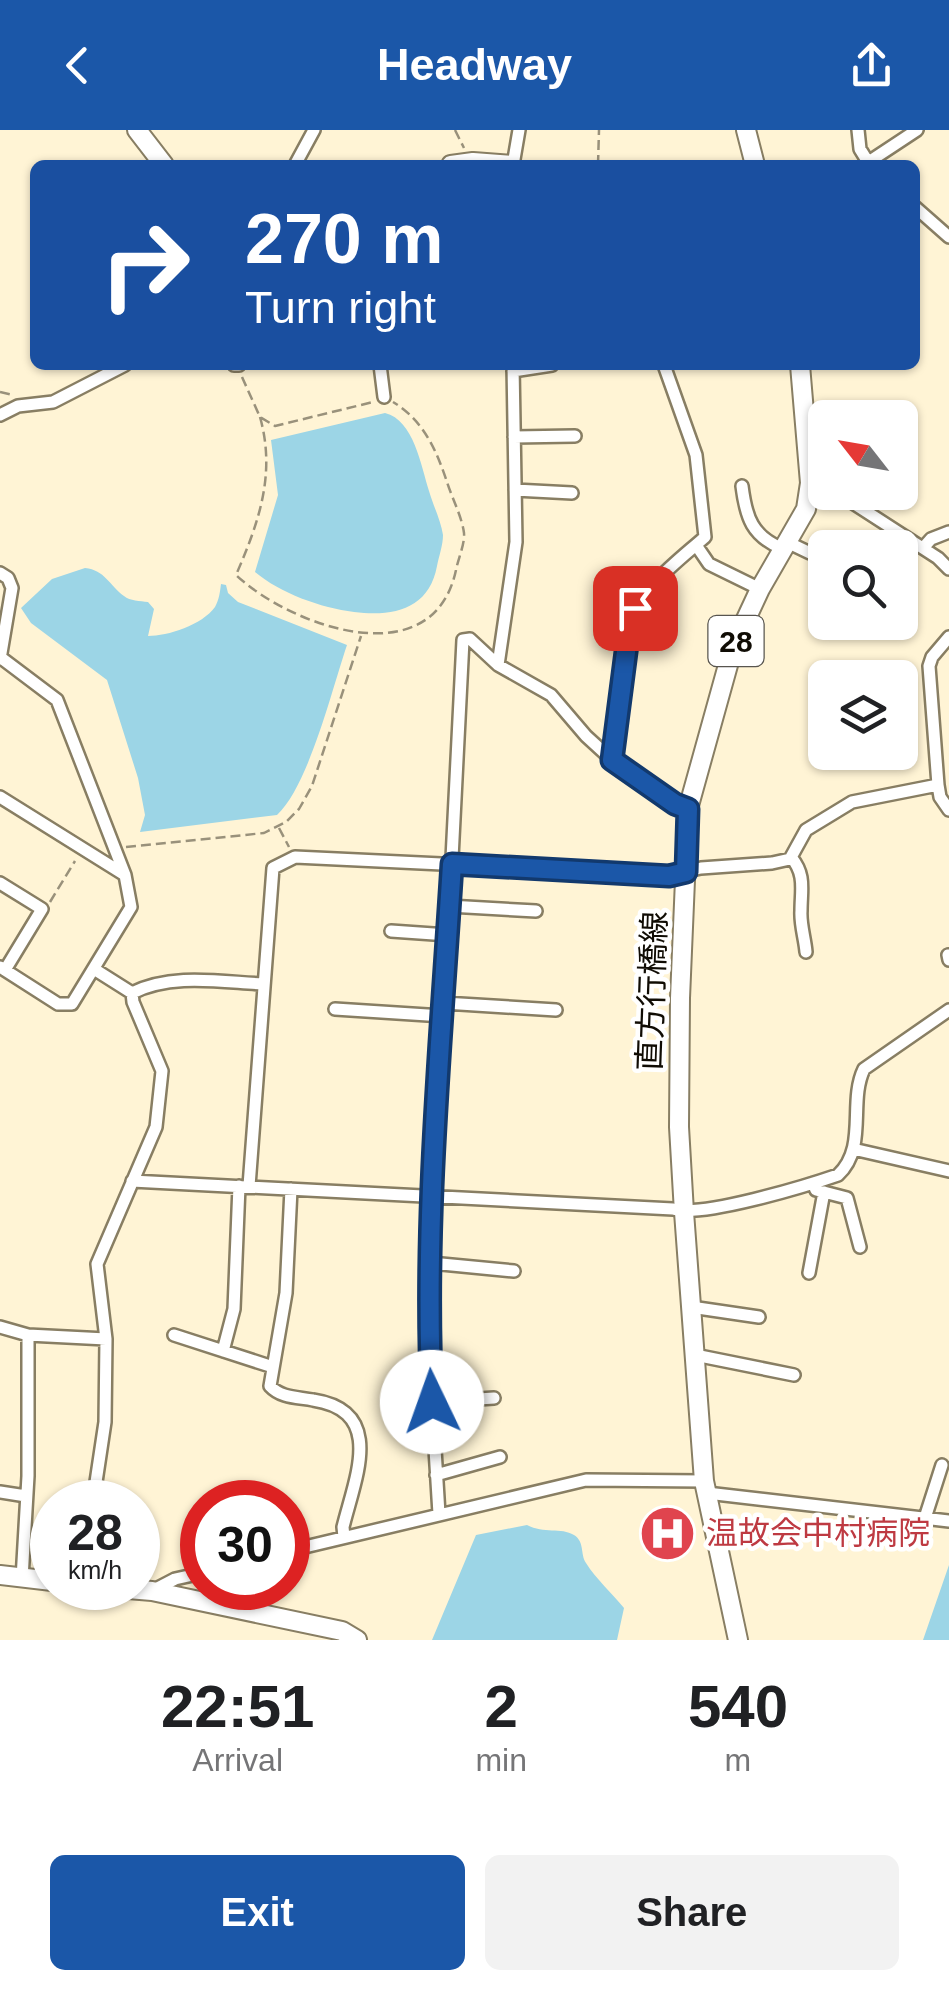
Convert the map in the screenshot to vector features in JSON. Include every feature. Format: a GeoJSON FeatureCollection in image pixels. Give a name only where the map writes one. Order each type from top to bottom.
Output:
{"type":"FeatureCollection","features":[{"type":"Feature","properties":{"kind":"main road"},"geometry":{"type":"LineString","coordinates":[[137,130],[160,160]]}},
{"type":"Feature","properties":{"kind":"main road"},"geometry":{"type":"LineString","coordinates":[[746,130],[755,160]]}},
{"type":"Feature","properties":{"kind":"main road","name":"直方行橋線"},"geometry":{"type":"LineString","coordinates":[[801,370],[808,422]]}},
{"type":"Feature","properties":{"kind":"main road","name":"直方行橋線"},"geometry":{"type":"LineString","coordinates":[[738,1640],[705,1487],[684,1212],[680,1034],[688,809],[734,647],[760,589],[808,505]]}},
{"type":"Feature","properties":{"kind":"main road"},"geometry":{"type":"LineString","coordinates":[[0,1575],[30,1580]]}},
{"type":"Feature","properties":{"kind":"main road"},"geometry":{"type":"LineString","coordinates":[[160,1593],[342,1631],[357,1640]]}},
{"type":"Feature","properties":{"kind":"street"},"geometry":{"type":"LineString","coordinates":[[298,160],[314,130]]}},
{"type":"Feature","properties":{"kind":"street"},"geometry":{"type":"LineString","coordinates":[[512,160],[519,130]]}},
{"type":"Feature","properties":{"kind":"street"},"geometry":{"type":"LineString","coordinates":[[858,130],[865,160]]}},
{"type":"Feature","properties":{"kind":"street"},"geometry":{"type":"LineString","coordinates":[[871,160],[917,130]]}},
{"type":"Feature","properties":{"kind":"street"},"geometry":{"type":"LineString","coordinates":[[920,211],[949,237]]}},
{"type":"Feature","properties":{"kind":"street"},"geometry":{"type":"LineString","coordinates":[[0,415],[18,406],[53,402],[115,370]]}},
{"type":"Feature","properties":{"kind":"street"},"geometry":{"type":"LineString","coordinates":[[381,370],[384,397]]}},
{"type":"Feature","properties":{"kind":"street"},"geometry":{"type":"LineString","coordinates":[[498,665],[516,542],[513,370]]}},
{"type":"Feature","properties":{"kind":"street"},"geometry":{"type":"LineString","coordinates":[[612,760],[635,608],[705,536],[696,456],[666,370]]}},
{"type":"Feature","properties":{"kind":"street"},"geometry":{"type":"LineString","coordinates":[[514,437],[575,436]]}},
{"type":"Feature","properties":{"kind":"street"},"geometry":{"type":"LineString","coordinates":[[742,486],[745,510],[761,540],[808,552]]}},
{"type":"Feature","properties":{"kind":"street"},"geometry":{"type":"LineString","coordinates":[[515,490],[572,493]]}},
{"type":"Feature","properties":{"kind":"street"},"geometry":{"type":"LineString","coordinates":[[863,510],[894,530]]}},
{"type":"Feature","properties":{"kind":"street"},"geometry":{"type":"LineString","coordinates":[[924,548],[931,539],[949,532]]}},
{"type":"Feature","properties":{"kind":"street"},"geometry":{"type":"LineString","coordinates":[[696,545],[709,564],[760,589]]}},
{"type":"Feature","properties":{"kind":"street"},"geometry":{"type":"LineString","coordinates":[[918,545],[949,568]]}},
{"type":"Feature","properties":{"kind":"street"},"geometry":{"type":"LineString","coordinates":[[0,573],[8,578],[12,588],[0,658],[57,700],[124,876],[131,907],[72,1004],[58,1004],[2,968],[42,909],[0,883]]}},
{"type":"Feature","properties":{"kind":"street"},"geometry":{"type":"LineString","coordinates":[[949,637],[932,656],[929,666],[938,786],[949,810]]}},
{"type":"Feature","properties":{"kind":"street"},"geometry":{"type":"LineString","coordinates":[[439,1514],[428,1335],[464,640],[470,639],[498,665],[552,695],[612,760],[688,809]]}},
{"type":"Feature","properties":{"kind":"street"},"geometry":{"type":"LineString","coordinates":[[223,1351],[234,1309],[273,868],[295,857],[669,876],[701,868],[772,863],[791,857],[806,830],[852,802],[938,786]]}},
{"type":"Feature","properties":{"kind":"street"},"geometry":{"type":"LineString","coordinates":[[0,798],[124,876]]}},
{"type":"Feature","properties":{"kind":"street"},"geometry":{"type":"LineString","coordinates":[[791,857],[799,866],[804,888],[800,911],[806,952]]}},
{"type":"Feature","properties":{"kind":"street"},"geometry":{"type":"LineString","coordinates":[[450,906],[536,912]]}},
{"type":"Feature","properties":{"kind":"street"},"geometry":{"type":"LineString","coordinates":[[391,931],[448,935]]}},
{"type":"Feature","properties":{"kind":"street"},"geometry":{"type":"LineString","coordinates":[[94,969],[132,993]]}},
{"type":"Feature","properties":{"kind":"street"},"geometry":{"type":"LineString","coordinates":[[132,993],[151,984],[192,980],[263,984]]}},
{"type":"Feature","properties":{"kind":"street"},"geometry":{"type":"LineString","coordinates":[[97,1480],[104,1422],[106,1339],[97,1264],[156,1126],[162,1071],[132,993]]}},
{"type":"Feature","properties":{"kind":"street"},"geometry":{"type":"LineString","coordinates":[[335,1010],[556,1010]]}},
{"type":"Feature","properties":{"kind":"street"},"geometry":{"type":"LineString","coordinates":[[132,1180],[684,1212],[838,1175],[849,1165],[853,1149],[858,1080],[864,1069],[949,1010]]}},
{"type":"Feature","properties":{"kind":"street"},"geometry":{"type":"LineString","coordinates":[[853,1149],[949,1171]]}},
{"type":"Feature","properties":{"kind":"street"},"geometry":{"type":"LineString","coordinates":[[813,1183],[816,1190],[847,1198],[860,1247]]}},
{"type":"Feature","properties":{"kind":"street"},"geometry":{"type":"LineString","coordinates":[[291,1188],[286,1293],[270,1386],[278,1394],[332,1403],[357,1429],[362,1444],[344,1537]]}},
{"type":"Feature","properties":{"kind":"street"},"geometry":{"type":"LineString","coordinates":[[809,1273],[824,1192]]}},
{"type":"Feature","properties":{"kind":"street"},"geometry":{"type":"LineString","coordinates":[[431,1263],[514,1272]]}},
{"type":"Feature","properties":{"kind":"street"},"geometry":{"type":"LineString","coordinates":[[691,1307],[759,1317]]}},
{"type":"Feature","properties":{"kind":"street"},"geometry":{"type":"LineString","coordinates":[[0,1326],[28,1335],[106,1339]]}},
{"type":"Feature","properties":{"kind":"street"},"geometry":{"type":"LineString","coordinates":[[22,1579],[28,1335]]}},
{"type":"Feature","properties":{"kind":"street"},"geometry":{"type":"LineString","coordinates":[[174,1335],[273,1368]]}},
{"type":"Feature","properties":{"kind":"street"},"geometry":{"type":"LineString","coordinates":[[695,1355],[794,1375]]}},
{"type":"Feature","properties":{"kind":"street"},"geometry":{"type":"LineString","coordinates":[[432,1402],[494,1398]]}},
{"type":"Feature","properties":{"kind":"street"},"geometry":{"type":"LineString","coordinates":[[436,1475],[500,1457]]}},
{"type":"Feature","properties":{"kind":"street"},"geometry":{"type":"LineString","coordinates":[[924,1518],[942,1465]]}},
{"type":"Feature","properties":{"kind":"street"},"geometry":{"type":"LineString","coordinates":[[310,1546],[586,1480],[705,1487],[949,1521]]}},
{"type":"Feature","properties":{"kind":"street"},"geometry":{"type":"LineString","coordinates":[[0,1492],[26,1496]]}},
{"type":"Feature","properties":{"kind":"path"},"geometry":{"type":"LineString","coordinates":[[455,130],[472,160]]}},
{"type":"Feature","properties":{"kind":"path"},"geometry":{"type":"LineString","coordinates":[[598,160],[599,130]]}},
{"type":"Feature","properties":{"kind":"path"},"geometry":{"type":"LineString","coordinates":[[240,370],[260,416],[268,467],[255,530],[236,575],[267,601],[362,634],[393,633],[420,625],[452,590],[464,534],[428,436],[412,413],[384,397],[274,426],[260,416]]}},
{"type":"Feature","properties":{"kind":"path"},"geometry":{"type":"LineString","coordinates":[[115,851],[133,844],[264,833],[278,828],[299,809],[312,786],[362,634]]}},
{"type":"Feature","properties":{"kind":"path"},"geometry":{"type":"LineString","coordinates":[[278,828],[295,857]]}},
{"type":"Feature","properties":{"kind":"path"},"geometry":{"type":"LineString","coordinates":[[42,909],[83,849]]}},
{"type":"Feature","properties":{"kind":"water"},"geometry":{"type":"Polygon","coordinates":[[[385,413],[395,417],[410,434],[442,530],[437,566],[426,592],[418,601],[396,611],[354,612],[302,598],[255,572],[278,495],[271,440],[385,413]]]}},
{"type":"Feature","properties":{"kind":"water"},"geometry":{"type":"Polygon","coordinates":[[[85,568],[102,575],[126,598],[148,602],[154,609],[148,636],[175,632],[202,619],[215,607],[221,584],[238,602],[347,645],[309,760],[289,801],[277,815],[140,832],[145,815],[138,778],[107,680],[31,623],[21,608],[52,579],[85,568]]]}},
{"type":"Feature","properties":{"kind":"water"},"geometry":{"type":"Polygon","coordinates":[[[527,1525],[577,1538],[594,1575],[624,1608],[617,1640],[432,1640],[476,1535],[527,1525]]]}},
{"type":"Feature","properties":{"kind":"water"},"geometry":{"type":"Polygon","coordinates":[[[949,1565],[949,1640],[923,1640],[949,1565]]]}},
{"type":"Feature","properties":{"kind":"place","name":"温故会中村病院"},"geometry":{"type":"Point","coordinates":[667,1533]}},
{"type":"Feature","properties":{"kind":"route"},"geometry":{"type":"LineString","coordinates":[[432,1402],[428,1335],[452,864],[669,876],[686,872],[688,809],[612,760],[635,608]]}}]}
